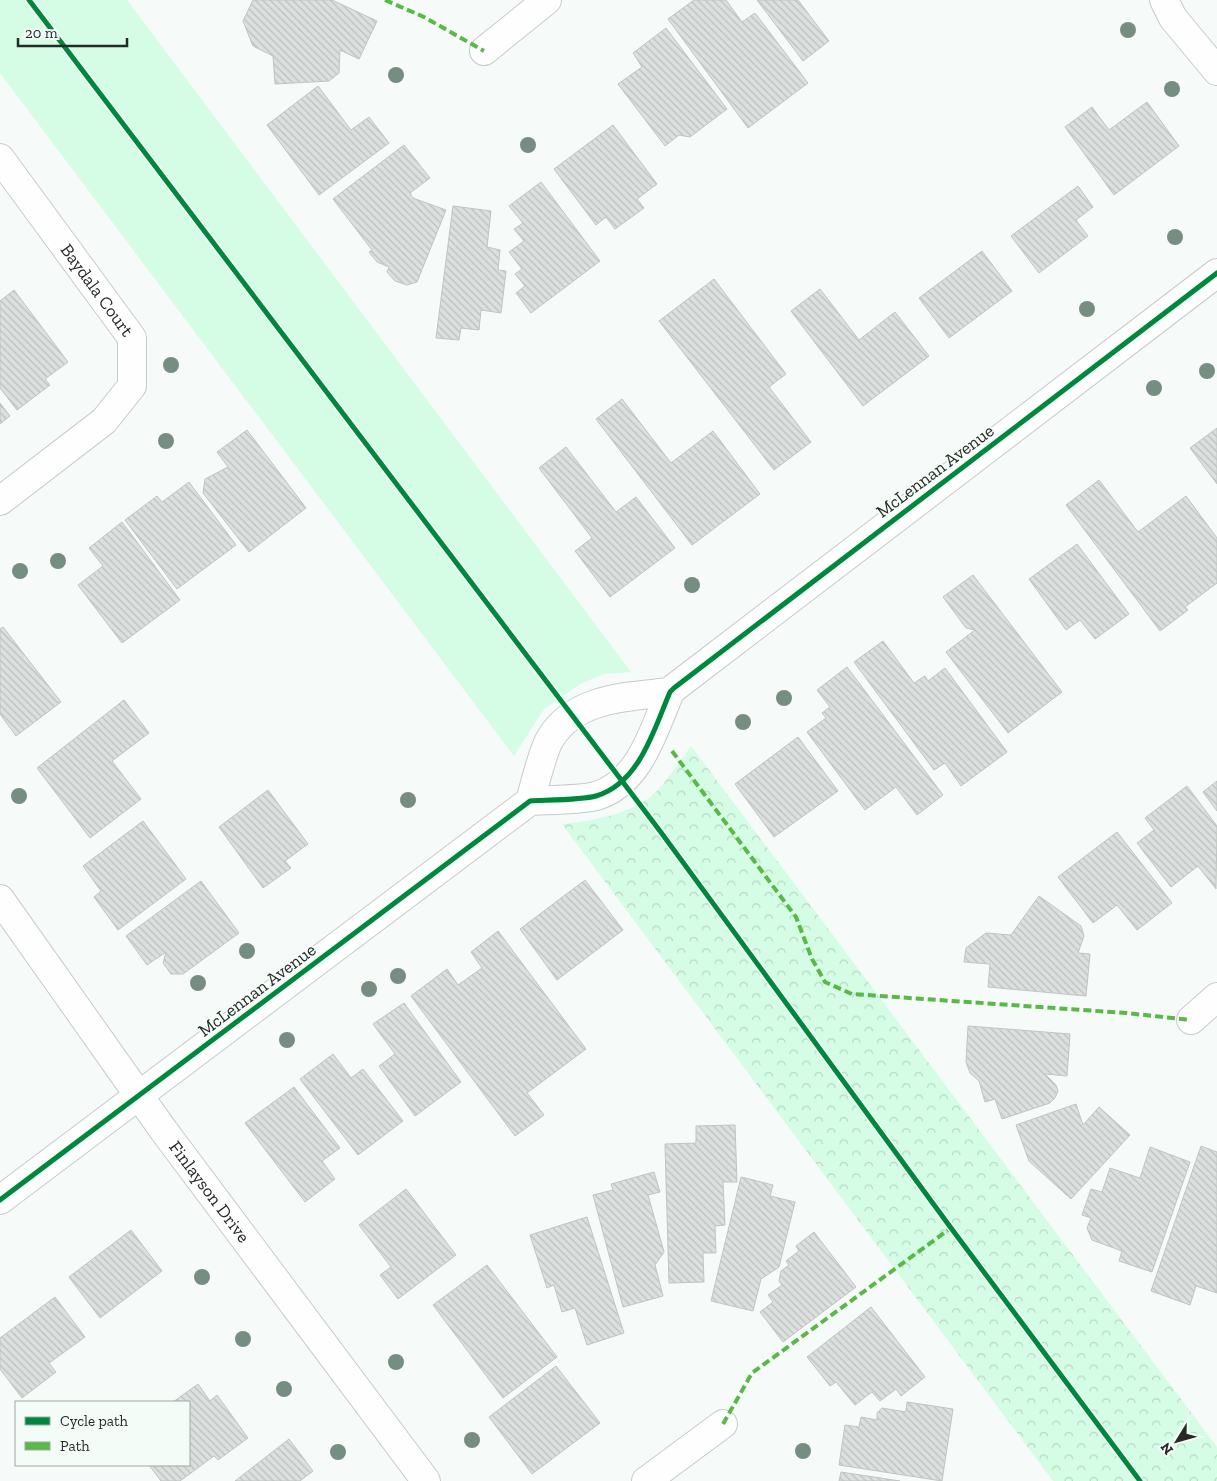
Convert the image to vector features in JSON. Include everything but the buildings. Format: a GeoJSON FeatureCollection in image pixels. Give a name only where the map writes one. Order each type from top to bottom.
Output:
{"type":"FeatureCollection","features":[{"type":"Feature","properties":{"kind":"street"},"geometry":{"type":"LineString","coordinates":[[484,51],[547,0]]}},
{"type":"Feature","properties":{"kind":"street"},"geometry":{"type":"LineString","coordinates":[[1164,0],[1173,18],[1217,71]]}},
{"type":"Feature","properties":{"kind":"street","name":"Baydala Court"},"geometry":{"type":"LineString","coordinates":[[0,158],[132,338],[132,386],[104,422],[0,500]]}},
{"type":"Feature","properties":{"kind":"street","name":"McLennan Avenue"},"geometry":{"type":"LineString","coordinates":[[0,1200],[530,801],[596,796],[622,781],[641,760],[670,692],[1217,273]]}},
{"type":"Feature","properties":{"kind":"street"},"geometry":{"type":"LineString","coordinates":[[530,801],[549,739],[572,715],[602,700],[670,692]]}},
{"type":"Feature","properties":{"kind":"street","name":"Finlayson Drive"},"geometry":{"type":"LineString","coordinates":[[0,898],[139,1096],[426,1481]]}},
{"type":"Feature","properties":{"kind":"street"},"geometry":{"type":"LineString","coordinates":[[1191,1020],[1217,997]]}},
{"type":"Feature","properties":{"kind":"street"},"geometry":{"type":"LineString","coordinates":[[646,1481],[724,1424]]}},
{"type":"Feature","properties":{"kind":"green space"},"geometry":{"type":"Polygon","coordinates":[[[0,0],[127,0],[631,672],[604,674],[580,684],[544,709],[514,756],[0,73],[0,0]]]}},
{"type":"Feature","properties":{"kind":"green space"},"geometry":{"type":"Polygon","coordinates":[[[691,746],[1217,1447],[1217,1481],[1053,1481],[562,824],[612,815],[647,800],[665,781],[691,746]]]}},
{"type":"Feature","properties":{"kind":"marked path"},"geometry":{"type":"LineString","coordinates":[[385,0],[424,17],[484,51]]}},
{"type":"Feature","properties":{"kind":"marked path"},"geometry":{"type":"LineString","coordinates":[[672,751],[796,917],[812,959],[825,982],[852,994],[1126,1013],[1191,1020]]}},
{"type":"Feature","properties":{"kind":"marked path"},"geometry":{"type":"LineString","coordinates":[[723,1424],[752,1373],[951,1228]]}},
{"type":"Feature","properties":{"kind":"cycle path"},"geometry":{"type":"LineString","coordinates":[[29,0],[660,831],[951,1228],[1140,1481]]}},
{"type":"Feature","properties":{"kind":"cycle path"},"geometry":{"type":"LineString","coordinates":[[0,1200],[530,801],[590,797],[611,789],[624,779],[644,753],[670,692],[674,688],[1217,273]]}}]}
